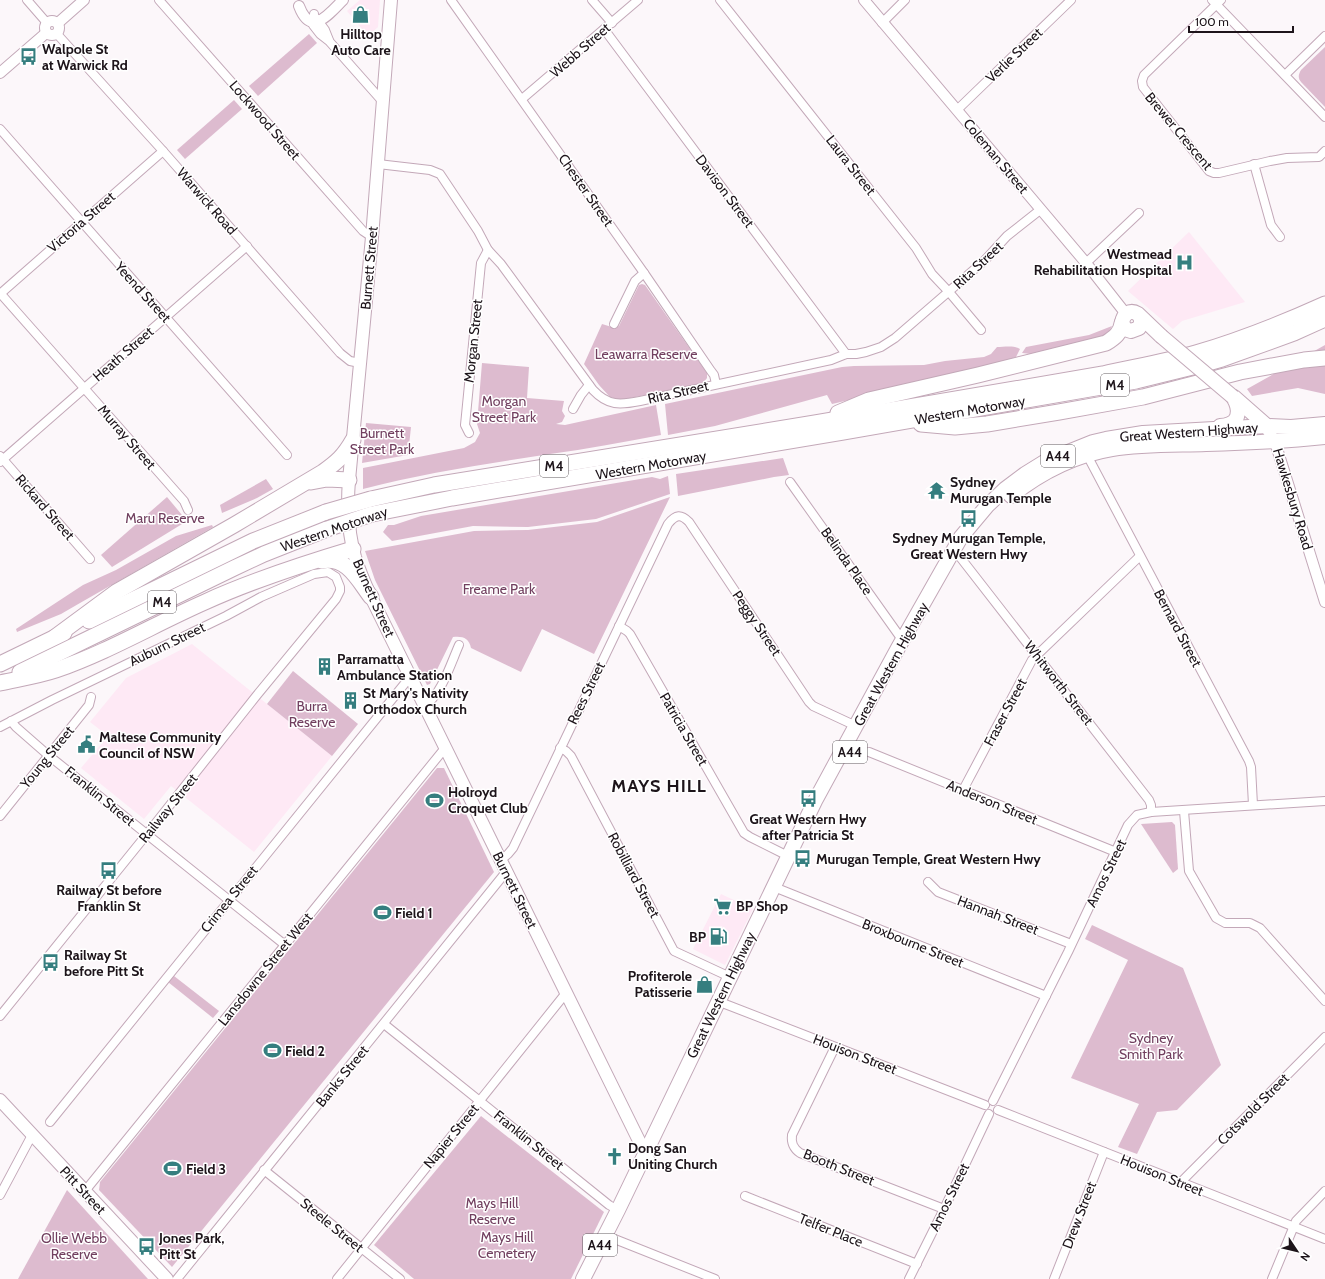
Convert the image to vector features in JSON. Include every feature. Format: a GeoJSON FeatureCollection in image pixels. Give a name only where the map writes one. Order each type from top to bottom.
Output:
{"type":"FeatureCollection","features":[{"type":"Feature","properties":{"kind":"highway","name":"Western Motorway"},"geometry":{"type":"LineString","coordinates":[[0,664],[253,541],[326,512],[371,499],[434,485],[1103,374],[1161,362],[1195,353],[1292,319],[1325,304]]}},
{"type":"Feature","properties":{"kind":"highway","name":"Western Motorway"},"geometry":{"type":"LineString","coordinates":[[0,682],[234,568],[288,544],[372,514],[452,498],[1107,387],[1158,376],[1222,359],[1294,333],[1325,319]]}},
{"type":"Feature","properties":{"kind":"highway","name":"Coleman Street"},"geometry":{"type":"LineString","coordinates":[[1130,320],[1161,336],[1267,426],[1275,442]]}},
{"type":"Feature","properties":{"kind":"highway","name":"M4"},"geometry":{"type":"LineString","coordinates":[[815,423],[869,400],[978,376],[1106,343],[1118,334],[1130,320]]}},
{"type":"Feature","properties":{"kind":"highway","name":"M4"},"geometry":{"type":"LineString","coordinates":[[897,423],[955,427],[987,424],[1144,397],[1240,372],[1298,361],[1325,358]]}},
{"type":"Feature","properties":{"kind":"highway"},"geometry":{"type":"LineString","coordinates":[[1200,430],[1211,426],[1230,425],[1235,421],[1238,410],[1233,397]]}},
{"type":"Feature","properties":{"kind":"highway","name":"Great Western Highway"},"geometry":{"type":"LineString","coordinates":[[592,1279],[730,978],[815,801],[961,537],[991,502],[1025,474],[1046,461],[1093,442],[1119,436],[1143,433],[1267,426],[1291,427],[1325,424]]}},
{"type":"Feature","properties":{"kind":"highway","name":"Great Western Highway"},"geometry":{"type":"LineString","coordinates":[[583,1279],[618,1210],[648,1158],[725,1004],[823,799],[960,557],[973,537],[988,519],[1012,495],[1041,475],[1070,461],[1087,455],[1112,449],[1137,447],[1275,442],[1325,437]]}},
{"type":"Feature","properties":{"kind":"highway","name":"M4"},"geometry":{"type":"LineString","coordinates":[[55,637],[116,592],[303,485],[338,461],[346,452],[353,440]]}},
{"type":"Feature","properties":{"kind":"highway","name":"M4"},"geometry":{"type":"LineString","coordinates":[[303,485],[327,479],[349,480]]}},
{"type":"Feature","properties":{"kind":"highway"},"geometry":{"type":"LineString","coordinates":[[0,682],[55,670],[132,637],[238,588],[302,564],[353,549]]}},
{"type":"Feature","properties":{"kind":"highway"},"geometry":{"type":"LineString","coordinates":[[302,564],[328,560],[340,562],[350,570],[371,597]]}},
{"type":"Feature","properties":{"kind":"main road","name":"Burnett Street"},"geometry":{"type":"LineString","coordinates":[[390,0],[372,237],[349,480],[348,512],[353,549],[371,597],[648,1158]]}},
{"type":"Feature","properties":{"kind":"main road","name":"Pitt Street"},"geometry":{"type":"LineString","coordinates":[[0,1100],[167,1279]]}},
{"type":"Feature","properties":{"kind":"street","name":"Warwick Road"},"geometry":{"type":"LineString","coordinates":[[27,0],[163,151],[340,353],[351,362],[360,363]]}},
{"type":"Feature","properties":{"kind":"street"},"geometry":{"type":"LineString","coordinates":[[0,73],[84,0]]}},
{"type":"Feature","properties":{"kind":"street","name":"Lockwood Street"},"geometry":{"type":"LineString","coordinates":[[160,0],[363,231],[372,237]]}},
{"type":"Feature","properties":{"kind":"street"},"geometry":{"type":"LineString","coordinates":[[314,18],[340,0]]}},
{"type":"Feature","properties":{"kind":"street"},"geometry":{"type":"LineString","coordinates":[[314,18],[324,19],[344,0]]}},
{"type":"Feature","properties":{"kind":"street","name":"Chester Street"},"geometry":{"type":"LineString","coordinates":[[451,0],[644,273],[714,375],[716,384]]}},
{"type":"Feature","properties":{"kind":"street"},"geometry":{"type":"LineString","coordinates":[[592,0],[612,23]]}},
{"type":"Feature","properties":{"kind":"street","name":"Webb Street"},"geometry":{"type":"LineString","coordinates":[[522,99],[638,0]]}},
{"type":"Feature","properties":{"kind":"street","name":"Laura Street"},"geometry":{"type":"LineString","coordinates":[[720,0],[916,248],[932,274],[981,330]]}},
{"type":"Feature","properties":{"kind":"street","name":"Coleman Street"},"geometry":{"type":"LineString","coordinates":[[864,0],[1086,263],[1130,320]]}},
{"type":"Feature","properties":{"kind":"street"},"geometry":{"type":"LineString","coordinates":[[882,23],[905,0]]}},
{"type":"Feature","properties":{"kind":"street","name":"Verlie Street"},"geometry":{"type":"LineString","coordinates":[[957,110],[1071,0]]}},
{"type":"Feature","properties":{"kind":"street"},"geometry":{"type":"LineString","coordinates":[[1216,2],[1325,117]]}},
{"type":"Feature","properties":{"kind":"street","name":"Brewer Crescent"},"geometry":{"type":"LineString","coordinates":[[1216,2],[1144,74],[1142,81],[1143,87],[1209,171],[1214,173],[1287,158],[1318,157],[1325,151]]}},
{"type":"Feature","properties":{"kind":"street"},"geometry":{"type":"LineString","coordinates":[[297,3],[325,30],[329,41],[383,102]]}},
{"type":"Feature","properties":{"kind":"street","name":"Davison Street"},"geometry":{"type":"LineString","coordinates":[[604,29],[846,354]]}},
{"type":"Feature","properties":{"kind":"street"},"geometry":{"type":"LineString","coordinates":[[1285,75],[1325,36]]}},
{"type":"Feature","properties":{"kind":"street","name":"Yeend Street"},"geometry":{"type":"LineString","coordinates":[[0,130],[287,455]]}},
{"type":"Feature","properties":{"kind":"street","name":"Victoria Street"},"geometry":{"type":"LineString","coordinates":[[0,293],[163,151]]}},
{"type":"Feature","properties":{"kind":"street","name":"Rita Street"},"geometry":{"type":"LineString","coordinates":[[378,164],[437,172],[478,231],[488,250],[501,264],[589,385],[597,395],[603,399],[620,404],[831,360],[846,354],[861,353],[886,344],[949,292],[984,261],[1007,236],[1040,210]]}},
{"type":"Feature","properties":{"kind":"street"},"geometry":{"type":"LineString","coordinates":[[1254,164],[1271,225],[1280,237]]}},
{"type":"Feature","properties":{"kind":"street"},"geometry":{"type":"LineString","coordinates":[[1086,263],[1138,212]]}},
{"type":"Feature","properties":{"kind":"street","name":"Heath Street"},"geometry":{"type":"LineString","coordinates":[[1,460],[247,246]]}},
{"type":"Feature","properties":{"kind":"street","name":"Morgan Street"},"geometry":{"type":"LineString","coordinates":[[469,432],[465,425],[481,263],[488,250]]}},
{"type":"Feature","properties":{"kind":"street"},"geometry":{"type":"LineString","coordinates":[[614,324],[635,282],[644,273]]}},
{"type":"Feature","properties":{"kind":"street","name":"Murray Street"},"geometry":{"type":"LineString","coordinates":[[0,293],[184,501],[188,510]]}},
{"type":"Feature","properties":{"kind":"street"},"geometry":{"type":"LineString","coordinates":[[573,409],[589,385]]}},
{"type":"Feature","properties":{"kind":"street","name":"Hawkesbury Road"},"geometry":{"type":"LineString","coordinates":[[1275,442],[1325,602]]}},
{"type":"Feature","properties":{"kind":"street","name":"Bernard Street"},"geometry":{"type":"LineString","coordinates":[[1087,455],[1249,761],[1251,767],[1253,805]]}},
{"type":"Feature","properties":{"kind":"street","name":"Rickard Street"},"geometry":{"type":"LineString","coordinates":[[1,460],[90,559]]}},
{"type":"Feature","properties":{"kind":"street","name":"Belinda Place"},"geometry":{"type":"LineString","coordinates":[[790,482],[903,641]]}},
{"type":"Feature","properties":{"kind":"street","name":"Peggy Street"},"geometry":{"type":"LineString","coordinates":[[668,524],[677,516],[684,517],[689,522],[811,704],[856,726]]}},
{"type":"Feature","properties":{"kind":"street","name":"Rees Street"},"geometry":{"type":"LineString","coordinates":[[501,860],[512,848],[668,524]]}},
{"type":"Feature","properties":{"kind":"street","name":"Fraser Street"},"geometry":{"type":"LineString","coordinates":[[963,790],[1032,660],[1140,556]]}},
{"type":"Feature","properties":{"kind":"street","name":"Whitworth Street"},"geometry":{"type":"LineString","coordinates":[[960,557],[1149,800],[1151,812]]}},
{"type":"Feature","properties":{"kind":"street","name":"Auburn Street"},"geometry":{"type":"LineString","coordinates":[[0,727],[52,700],[226,616],[267,594],[319,573],[328,572],[336,577]]}},
{"type":"Feature","properties":{"kind":"street","name":"Railway Street"},"geometry":{"type":"LineString","coordinates":[[0,1016],[257,695],[336,599],[340,588],[336,577]]}},
{"type":"Feature","properties":{"kind":"street","name":"Patricia Street"},"geometry":{"type":"LineString","coordinates":[[619,626],[630,634],[744,833],[788,856]]}},
{"type":"Feature","properties":{"kind":"street"},"geometry":{"type":"LineString","coordinates":[[424,706],[430,702],[437,693],[459,645]]}},
{"type":"Feature","properties":{"kind":"street","name":"Crimea Street"},"geometry":{"type":"LineString","coordinates":[[50,1122],[228,900],[410,677]]}},
{"type":"Feature","properties":{"kind":"street","name":"Young Street"},"geometry":{"type":"LineString","coordinates":[[0,816],[89,705],[91,697]]}},
{"type":"Feature","properties":{"kind":"street","name":"Franklin Street"},"geometry":{"type":"LineString","coordinates":[[11,721],[48,755],[285,945]]}},
{"type":"Feature","properties":{"kind":"street","name":"Lansdowne Street West"},"geometry":{"type":"LineString","coordinates":[[85,1191],[445,748]]}},
{"type":"Feature","properties":{"kind":"street","name":"Robilliard Street"},"geometry":{"type":"LineString","coordinates":[[560,748],[571,756],[674,951],[730,978]]}},
{"type":"Feature","properties":{"kind":"street","name":"Anderson Street"},"geometry":{"type":"LineString","coordinates":[[869,752],[1116,852]]}},
{"type":"Feature","properties":{"kind":"street","name":"Amos Street"},"geometry":{"type":"LineString","coordinates":[[994,1101],[1128,825],[1137,815],[1151,812],[1325,801]]}},
{"type":"Feature","properties":{"kind":"street"},"geometry":{"type":"LineString","coordinates":[[1184,811],[1189,871],[1216,918],[1224,923],[1247,922],[1260,928],[1325,1001]]}},
{"type":"Feature","properties":{"kind":"street","name":"Banks Street"},"geometry":{"type":"LineString","coordinates":[[177,1279],[506,872]]}},
{"type":"Feature","properties":{"kind":"street","name":"Hannah Street"},"geometry":{"type":"LineString","coordinates":[[928,882],[938,892],[1071,944]]}},
{"type":"Feature","properties":{"kind":"street","name":"Broxbourne Street"},"geometry":{"type":"LineString","coordinates":[[780,889],[1046,996]]}},
{"type":"Feature","properties":{"kind":"street","name":"Napier Street"},"geometry":{"type":"LineString","coordinates":[[337,1279],[566,993]]}},
{"type":"Feature","properties":{"kind":"street","name":"Houison Street"},"geometry":{"type":"LineString","coordinates":[[725,1004],[985,1105]]}},
{"type":"Feature","properties":{"kind":"street","name":"Franklin Street"},"geometry":{"type":"LineString","coordinates":[[384,1024],[609,1205],[618,1210]]}},
{"type":"Feature","properties":{"kind":"street","name":"Cotswold Street"},"geometry":{"type":"LineString","coordinates":[[1181,1182],[1325,1037]]}},
{"type":"Feature","properties":{"kind":"street","name":"Booth Street"},"geometry":{"type":"LineString","coordinates":[[835,1047],[792,1135],[794,1147],[800,1153],[944,1209]]}},
{"type":"Feature","properties":{"kind":"street"},"geometry":{"type":"LineString","coordinates":[[990,1101],[994,1101],[998,1106],[998,1110],[993,1114],[989,1114],[986,1111],[985,1105],[990,1101]]}},
{"type":"Feature","properties":{"kind":"street","name":"Houison Street"},"geometry":{"type":"LineString","coordinates":[[998,1110],[1325,1239]]}},
{"type":"Feature","properties":{"kind":"street","name":"Amos Street"},"geometry":{"type":"LineString","coordinates":[[909,1279],[989,1114]]}},
{"type":"Feature","properties":{"kind":"street"},"geometry":{"type":"LineString","coordinates":[[0,1195],[32,1135]]}},
{"type":"Feature","properties":{"kind":"street","name":"Drew Street"},"geometry":{"type":"LineString","coordinates":[[1054,1279],[1104,1152]]}},
{"type":"Feature","properties":{"kind":"street","name":"Steele Street"},"geometry":{"type":"LineString","coordinates":[[264,1170],[400,1279]]}},
{"type":"Feature","properties":{"kind":"street"},"geometry":{"type":"LineString","coordinates":[[1272,1279],[1293,1226],[1300,1216],[1325,1191]]}},
{"type":"Feature","properties":{"kind":"street","name":"Telfer Place"},"geometry":{"type":"LineString","coordinates":[[745,1196],[917,1264]]}},
{"type":"Feature","properties":{"kind":"street"},"geometry":{"type":"LineString","coordinates":[[612,1238],[715,1279]]}},
{"type":"Feature","properties":{"kind":"shaded area"},"geometry":{"type":"Polygon","coordinates":[[[360,0],[380,0],[378,27],[368,36],[347,11],[360,0]]]}},
{"type":"Feature","properties":{"kind":"shaded area","name":"Westmead Rehabilitation Hospital"},"geometry":{"type":"Polygon","coordinates":[[[1189,232],[1245,302],[1182,321],[1173,329],[1128,291],[1189,232]]]}},
{"type":"Feature","properties":{"kind":"shaded area"},"geometry":{"type":"Polygon","coordinates":[[[192,644],[332,756],[254,852],[171,786],[144,819],[81,768],[108,736],[90,722],[126,678],[192,644]]]}},
{"type":"Feature","properties":{"kind":"shaded area","name":"BP"},"geometry":{"type":"Polygon","coordinates":[[[721,894],[753,909],[725,965],[693,949],[721,894]]]}},
{"type":"Feature","properties":{"kind":"green space"},"geometry":{"type":"Polygon","coordinates":[[[309,34],[317,43],[258,96],[249,86],[309,34]]]}},
{"type":"Feature","properties":{"kind":"green space"},"geometry":{"type":"Polygon","coordinates":[[[1325,47],[1325,107],[1301,82],[1299,79],[1299,73],[1325,47]]]}},
{"type":"Feature","properties":{"kind":"green space"},"geometry":{"type":"Polygon","coordinates":[[[234,100],[242,109],[185,159],[177,150],[234,100]]]}},
{"type":"Feature","properties":{"kind":"green space","name":"Leawarra Reserve"},"geometry":{"type":"Polygon","coordinates":[[[639,285],[645,285],[707,373],[707,378],[704,382],[698,384],[621,400],[610,397],[599,385],[584,364],[602,324],[615,328],[619,326],[639,285]]]}},
{"type":"Feature","properties":{"kind":"green space"},"geometry":{"type":"Polygon","coordinates":[[[1112,326],[1106,334],[1096,339],[1031,354],[1022,353],[1026,347],[1089,335],[1112,326]]]}},
{"type":"Feature","properties":{"kind":"green space"},"geometry":{"type":"Polygon","coordinates":[[[1325,345],[1325,394],[1298,388],[1252,396],[1247,389],[1325,345]]]}},
{"type":"Feature","properties":{"kind":"green space"},"geometry":{"type":"Polygon","coordinates":[[[997,347],[1012,347],[1020,349],[1016,357],[973,371],[832,404],[827,395],[715,426],[668,435],[665,404],[842,367],[924,365],[984,357],[991,354],[997,347]]]}},
{"type":"Feature","properties":{"kind":"green space","name":"Morgan Street Park"},"geometry":{"type":"Polygon","coordinates":[[[482,363],[529,367],[527,398],[564,401],[562,411],[565,416],[562,422],[556,424],[565,425],[656,405],[661,435],[592,448],[456,469],[363,489],[363,468],[464,448],[475,442],[480,433],[477,424],[482,363]]]}},
{"type":"Feature","properties":{"kind":"green space","name":"Burnett Street Park"},"geometry":{"type":"Polygon","coordinates":[[[366,423],[411,427],[408,455],[362,463],[366,423]]]}},
{"type":"Feature","properties":{"kind":"green space"},"geometry":{"type":"Polygon","coordinates":[[[783,458],[789,475],[678,496],[676,474],[783,458]]]}},
{"type":"Feature","properties":{"kind":"green space"},"geometry":{"type":"Polygon","coordinates":[[[668,476],[670,494],[596,519],[528,527],[473,526],[392,541],[383,532],[388,525],[394,525],[421,516],[652,477],[660,479],[668,476]]]}},
{"type":"Feature","properties":{"kind":"green space"},"geometry":{"type":"Polygon","coordinates":[[[266,479],[273,489],[257,498],[222,513],[220,505],[266,479]]]}},
{"type":"Feature","properties":{"kind":"green space","name":"Maru Reserve"},"geometry":{"type":"Polygon","coordinates":[[[167,497],[187,521],[112,567],[101,555],[167,497]]]}},
{"type":"Feature","properties":{"kind":"green space","name":"Freame Park"},"geometry":{"type":"Polygon","coordinates":[[[670,497],[594,654],[542,629],[521,672],[471,648],[469,642],[465,638],[453,637],[430,684],[427,685],[375,580],[365,551],[474,531],[528,530],[597,522],[670,497]]]}},
{"type":"Feature","properties":{"kind":"green space"},"geometry":{"type":"Polygon","coordinates":[[[212,525],[213,527],[61,614],[17,632],[16,629],[83,585],[116,570],[176,536],[212,525]]]}},
{"type":"Feature","properties":{"kind":"green space","name":"Burra Reserve"},"geometry":{"type":"Polygon","coordinates":[[[293,671],[358,724],[332,756],[267,704],[293,671]]]}},
{"type":"Feature","properties":{"kind":"green space"},"geometry":{"type":"Polygon","coordinates":[[[437,768],[444,768],[494,872],[172,1267],[99,1190],[100,1182],[437,768]]]}},
{"type":"Feature","properties":{"kind":"green space"},"geometry":{"type":"Polygon","coordinates":[[[1172,822],[1175,825],[1178,869],[1173,873],[1141,824],[1172,822]]]}},
{"type":"Feature","properties":{"kind":"green space","name":"Sydney Smith Park"},"geometry":{"type":"Polygon","coordinates":[[[1092,925],[1183,968],[1221,1065],[1177,1110],[1157,1112],[1137,1154],[1118,1147],[1139,1104],[1071,1078],[1128,960],[1085,939],[1092,925]]]}},
{"type":"Feature","properties":{"kind":"green space"},"geometry":{"type":"Polygon","coordinates":[[[174,976],[219,1011],[213,1018],[168,982],[174,976]]]}},
{"type":"Feature","properties":{"kind":"green space","name":"Mays Hill Reserve"},"geometry":{"type":"Polygon","coordinates":[[[481,1116],[604,1212],[571,1279],[414,1279],[374,1245],[481,1116]]]}},
{"type":"Feature","properties":{"kind":"green space","name":"Ollie Webb Reserve"},"geometry":{"type":"Polygon","coordinates":[[[67,1190],[148,1279],[18,1279],[67,1190]]]}},
{"type":"Feature","properties":{"kind":"place","name":"Hilltop Auto Care"},"geometry":{"type":"Point","coordinates":[361,14]}},
{"type":"Feature","properties":{"kind":"place","name":"Walpole St at Warwick Rd"},"geometry":{"type":"Point","coordinates":[29,57]}},
{"type":"Feature","properties":{"kind":"place","name":"Westmead Rehabilitation Hospital"},"geometry":{"type":"Point","coordinates":[1185,262]}},
{"type":"Feature","properties":{"kind":"place","name":"Sydney Murugan Temple"},"geometry":{"type":"Point","coordinates":[937,490]}},
{"type":"Feature","properties":{"kind":"place","name":"Sydney Murugan Temple, Great Western Hwy"},"geometry":{"type":"Point","coordinates":[969,518]}},
{"type":"Feature","properties":{"kind":"place","name":"Parramatta Ambulance Station"},"geometry":{"type":"Point","coordinates":[324,667]}},
{"type":"Feature","properties":{"kind":"place","name":"St Mary's Nativity Orthodox Church"},"geometry":{"type":"Point","coordinates":[350,701]}},
{"type":"Feature","properties":{"kind":"place","name":"Maltese Community Council of NSW"},"geometry":{"type":"Point","coordinates":[86,745]}},
{"type":"Feature","properties":{"kind":"place","name":"Great Western Hwy after Patricia St"},"geometry":{"type":"Point","coordinates":[808,799]}},
{"type":"Feature","properties":{"kind":"place","name":"Holroyd Croquet Club"},"geometry":{"type":"Point","coordinates":[435,800]}},
{"type":"Feature","properties":{"kind":"place","name":"Murugan Temple, Great Western Hwy"},"geometry":{"type":"Point","coordinates":[803,859]}},
{"type":"Feature","properties":{"kind":"place","name":"Railway St before Franklin St"},"geometry":{"type":"Point","coordinates":[109,870]}},
{"type":"Feature","properties":{"kind":"place","name":"BP Shop"},"geometry":{"type":"Point","coordinates":[723,906]}},
{"type":"Feature","properties":{"kind":"place","name":"Field 1"},"geometry":{"type":"Point","coordinates":[382,913]}},
{"type":"Feature","properties":{"kind":"place","name":"BP"},"geometry":{"type":"Point","coordinates":[719,937]}},
{"type":"Feature","properties":{"kind":"place","name":"Railway St before Pitt St"},"geometry":{"type":"Point","coordinates":[51,963]}},
{"type":"Feature","properties":{"kind":"place","name":"Profiterole Patisserie"},"geometry":{"type":"Point","coordinates":[705,984]}},
{"type":"Feature","properties":{"kind":"place","name":"Field 2"},"geometry":{"type":"Point","coordinates":[272,1051]}},
{"type":"Feature","properties":{"kind":"place","name":"Dong San Uniting Church"},"geometry":{"type":"Point","coordinates":[615,1156]}},
{"type":"Feature","properties":{"kind":"place","name":"Field 3"},"geometry":{"type":"Point","coordinates":[173,1169]}},
{"type":"Feature","properties":{"kind":"place","name":"Jones Park, Pitt St"},"geometry":{"type":"Point","coordinates":[146,1246]}},
{"type":"Feature","properties":{"kind":"district","name":"MAYS HILL"},"geometry":{"type":"Point","coordinates":[659,786]}},
{"type":"Feature","properties":{"kind":"park label","name":"Mays Hill Cemetery"},"geometry":{"type":"Point","coordinates":[507,1246]}}]}
